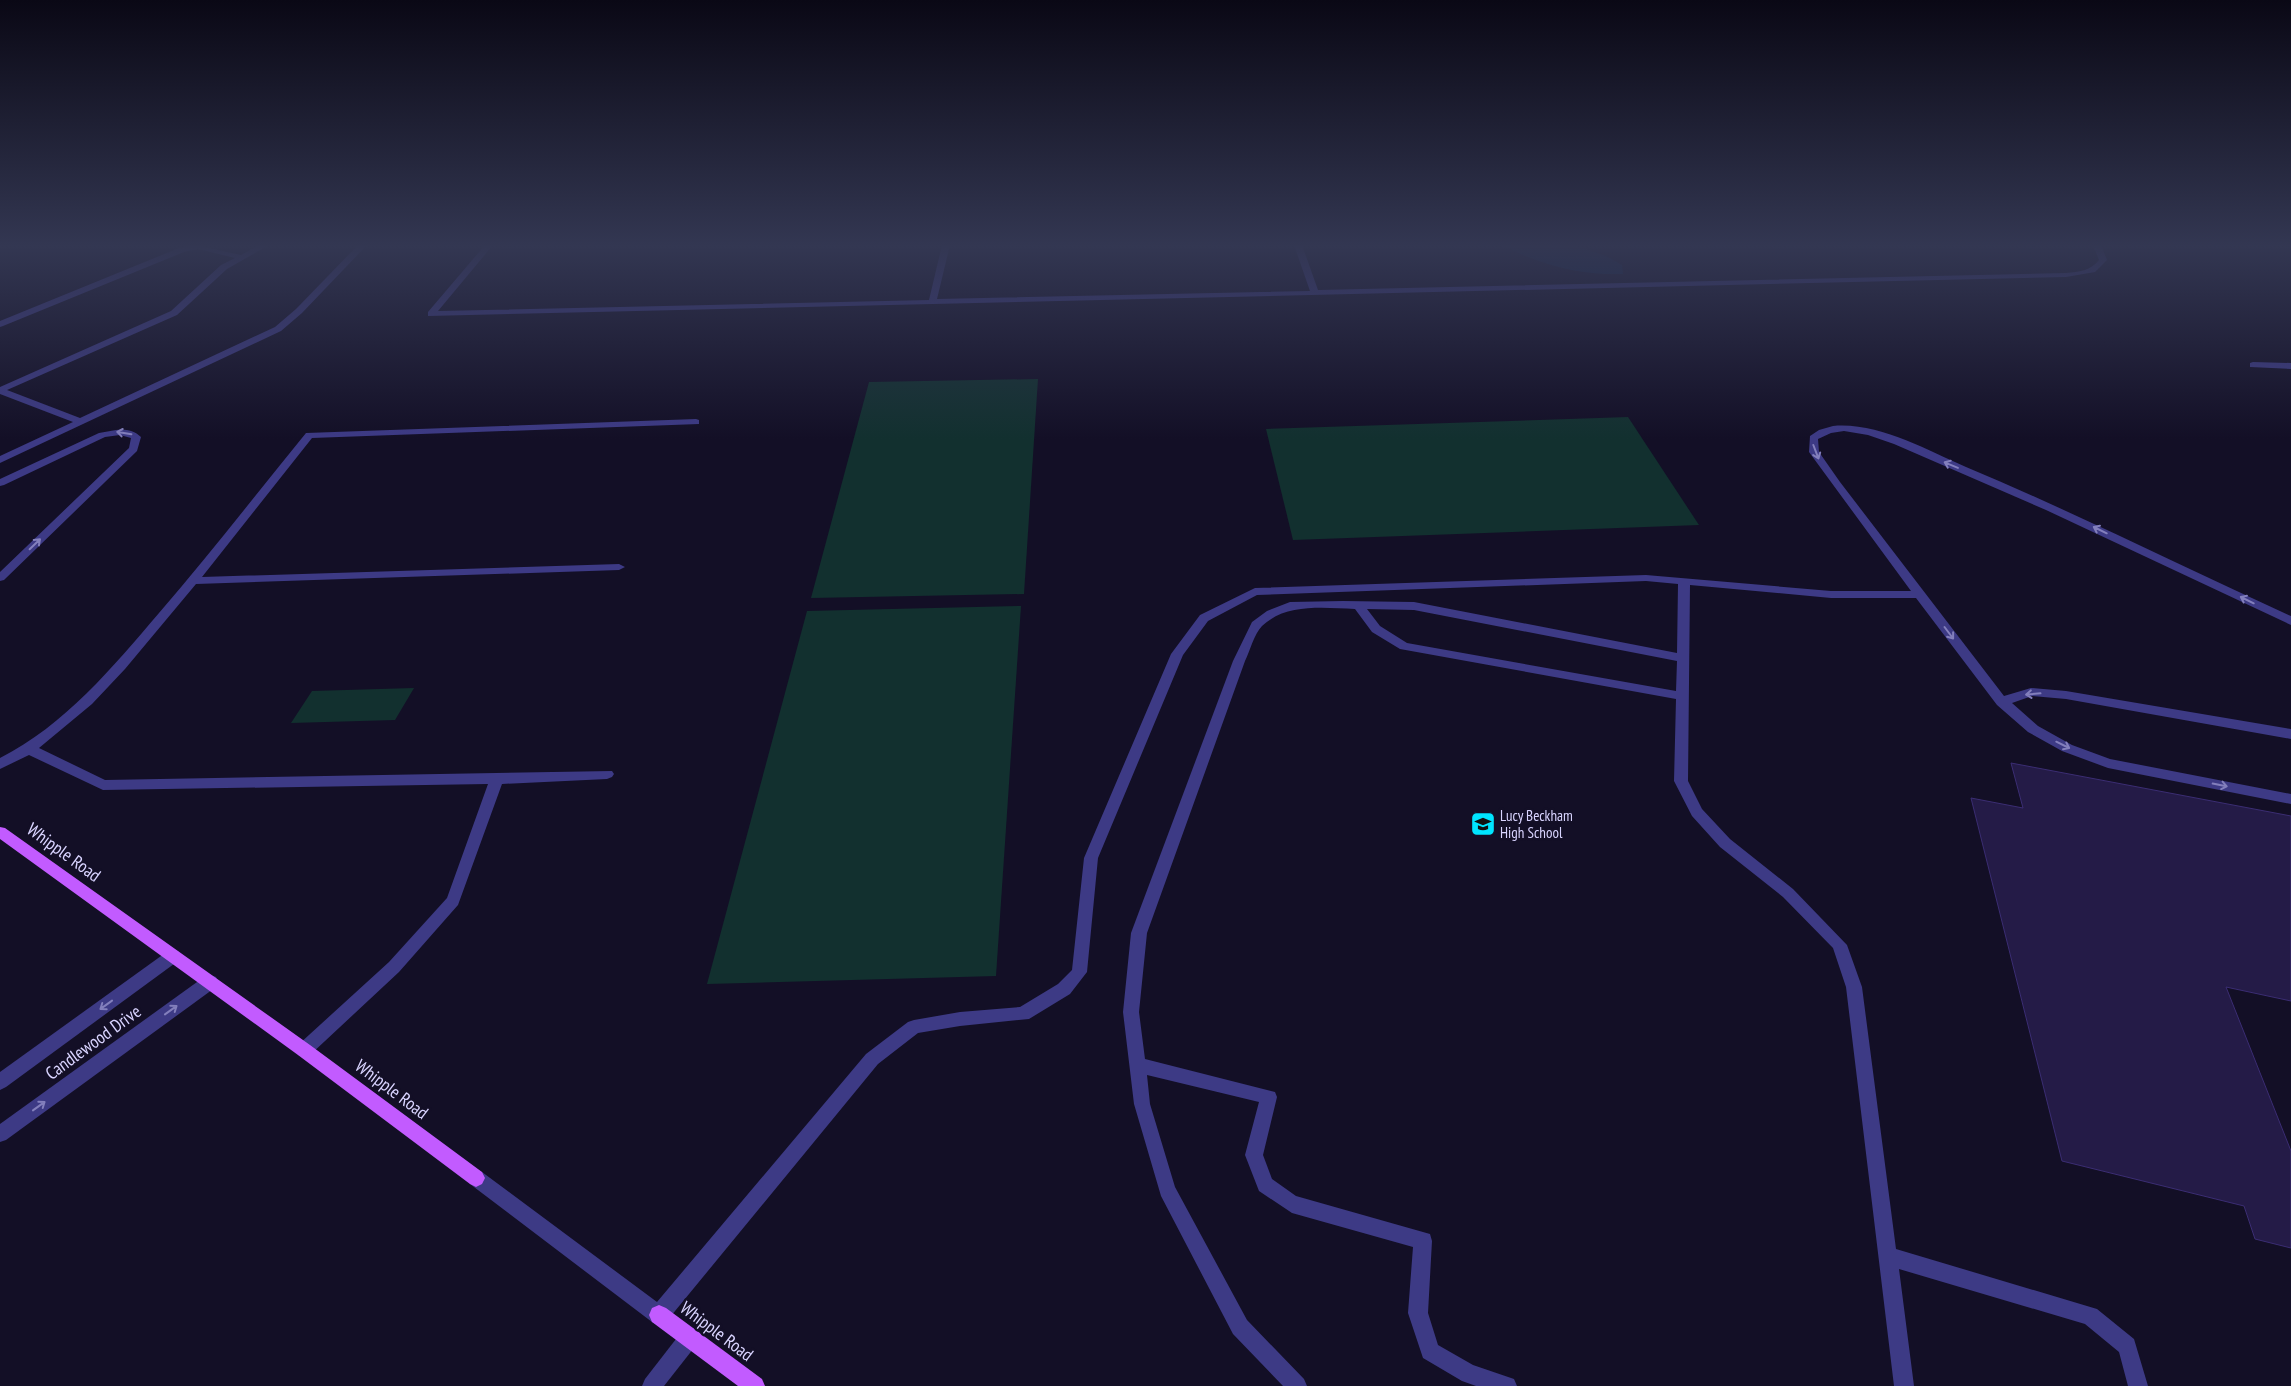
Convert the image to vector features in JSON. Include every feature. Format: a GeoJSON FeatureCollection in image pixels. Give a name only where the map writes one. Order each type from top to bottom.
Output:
{"type":"FeatureCollection","features":[{"type":"Feature","properties":{"kind":"main road","name":"Whipple Road"},"geometry":{"type":"LineString","coordinates":[[0,832],[304,1050],[476,1178]]}},
{"type":"Feature","properties":{"kind":"main road","name":"Whipple Road"},"geometry":{"type":"LineString","coordinates":[[659,1315],[755,1386]]}},
{"type":"Feature","properties":{"kind":"street"},"geometry":{"type":"LineString","coordinates":[[0,324],[35,310]]}},
{"type":"Feature","properties":{"kind":"street"},"geometry":{"type":"LineString","coordinates":[[0,391],[174,313],[178,310]]}},
{"type":"Feature","properties":{"kind":"street"},"geometry":{"type":"LineString","coordinates":[[0,460],[278,329],[300,310]]}},
{"type":"Feature","properties":{"kind":"street"},"geometry":{"type":"LineString","coordinates":[[435,310],[431,314],[598,310]]}},
{"type":"Feature","properties":{"kind":"street"},"geometry":{"type":"LineString","coordinates":[[2253,365],[2291,366]]}},
{"type":"Feature","properties":{"kind":"street"},"geometry":{"type":"LineString","coordinates":[[0,391],[81,422]]}},
{"type":"Feature","properties":{"kind":"street"},"geometry":{"type":"LineString","coordinates":[[0,764],[29,749],[88,701],[193,581],[309,435],[696,422]]}},
{"type":"Feature","properties":{"kind":"street"},"geometry":{"type":"LineString","coordinates":[[2291,621],[2042,503],[1896,442],[1857,430],[1835,428],[1822,431],[1813,438],[1814,452],[1919,594],[2001,702],[2033,730],[2067,748],[2108,763],[2291,799]]}},
{"type":"Feature","properties":{"kind":"street"},"geometry":{"type":"LineString","coordinates":[[0,483],[102,435],[116,432],[129,433],[136,438],[134,449],[0,578]]}},
{"type":"Feature","properties":{"kind":"street"},"geometry":{"type":"LineString","coordinates":[[193,581],[618,567]]}},
{"type":"Feature","properties":{"kind":"street"},"geometry":{"type":"LineString","coordinates":[[659,1315],[872,1059],[914,1027],[960,1020],[1023,1014],[1064,989],[1079,972],[1091,858],[1177,654],[1204,618],[1255,592],[1646,578],[1823,595],[1888,597],[1919,594]]}},
{"type":"Feature","properties":{"kind":"street"},"geometry":{"type":"LineString","coordinates":[[1684,581],[1681,780],[1697,812],[1725,843],[1788,893],[1839,945],[1854,987],[1904,1386]]}},
{"type":"Feature","properties":{"kind":"street"},"geometry":{"type":"LineString","coordinates":[[1358,605],[1376,629],[1404,646],[1682,696]]}},
{"type":"Feature","properties":{"kind":"street"},"geometry":{"type":"LineString","coordinates":[[1298,1386],[1240,1327],[1166,1190],[1142,1104],[1131,1012],[1139,933],[1239,661],[1256,625],[1271,614],[1290,606],[1414,606],[1683,658]]}},
{"type":"Feature","properties":{"kind":"street"},"geometry":{"type":"LineString","coordinates":[[2001,702],[2032,692],[2066,695],[2291,734]]}},
{"type":"Feature","properties":{"kind":"street"},"geometry":{"type":"LineString","coordinates":[[29,749],[103,785],[497,779],[607,774]]}},
{"type":"Feature","properties":{"kind":"street"},"geometry":{"type":"LineString","coordinates":[[304,1050],[394,967],[453,900],[497,779]]}},
{"type":"Feature","properties":{"kind":"street","name":"Candlewood Drive"},"geometry":{"type":"LineString","coordinates":[[0,1082],[174,956]]}},
{"type":"Feature","properties":{"kind":"street","name":"Candlewood Drive"},"geometry":{"type":"LineString","coordinates":[[0,1134],[210,982]]}},
{"type":"Feature","properties":{"kind":"street"},"geometry":{"type":"LineString","coordinates":[[1137,1065],[1269,1097],[1254,1155],[1265,1186],[1292,1204],[1423,1241],[1418,1314],[1430,1351],[1469,1374],[1507,1386]]}},
{"type":"Feature","properties":{"kind":"street","name":"Whipple Road"},"geometry":{"type":"LineString","coordinates":[[476,1178],[659,1315]]}},
{"type":"Feature","properties":{"kind":"street"},"geometry":{"type":"LineString","coordinates":[[1888,1256],[2090,1316],[2127,1346],[2138,1386]]}},
{"type":"Feature","properties":{"kind":"street"},"geometry":{"type":"LineString","coordinates":[[652,1386],[690,1337]]}},
{"type":"Feature","properties":{"kind":"green space"},"geometry":{"type":"Polygon","coordinates":[[[1038,379],[1024,594],[811,598],[869,382],[1038,379]]]}},
{"type":"Feature","properties":{"kind":"green space"},"geometry":{"type":"Polygon","coordinates":[[[1628,417],[1699,525],[1293,540],[1266,429],[1628,417]]]}},
{"type":"Feature","properties":{"kind":"green space"},"geometry":{"type":"Polygon","coordinates":[[[1021,606],[996,976],[707,984],[807,611],[1021,606]]]}},
{"type":"Feature","properties":{"kind":"green space"},"geometry":{"type":"Polygon","coordinates":[[[414,688],[395,720],[291,723],[312,691],[414,688]]]}},
{"type":"Feature","properties":{"kind":"building"},"geometry":{"type":"Polygon","coordinates":[[[2011,763],[2291,816],[2291,1001],[2226,987],[2291,1151],[2291,1248],[2255,1239],[2244,1206],[2062,1161],[1971,798],[2023,808],[2011,763]]]}},
{"type":"Feature","properties":{"kind":"place","name":"Lucy Beckham High School"},"geometry":{"type":"Point","coordinates":[1483,824]}}]}
